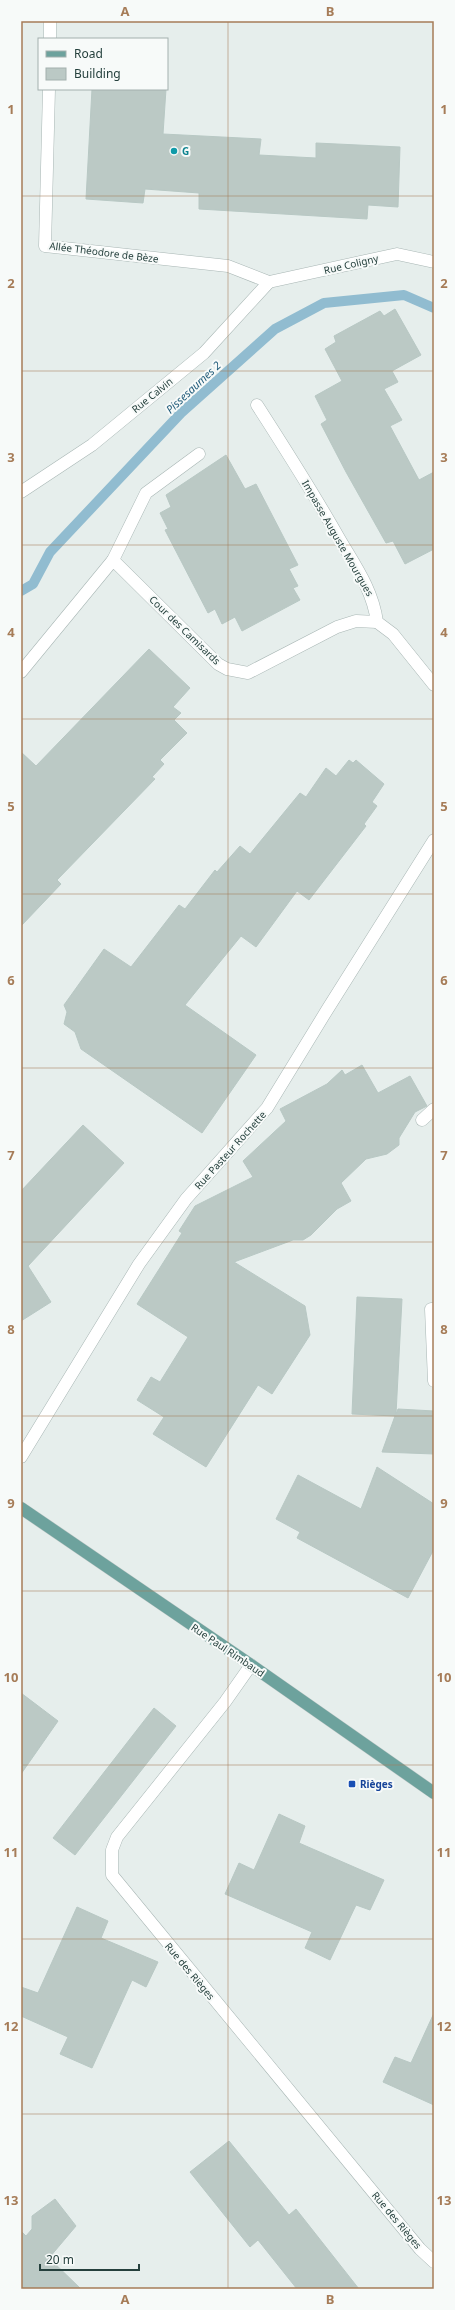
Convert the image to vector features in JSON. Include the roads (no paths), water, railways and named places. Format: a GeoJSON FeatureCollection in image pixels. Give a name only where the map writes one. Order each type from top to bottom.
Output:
{"type":"FeatureCollection","features":[{"type":"Feature","properties":{"kind":"main road","name":"Rue Paul Rimbaud"},"geometry":{"type":"LineString","coordinates":[[21,1508],[251,1665],[434,1793]]}},
{"type":"Feature","properties":{"kind":"street"},"geometry":{"type":"LineString","coordinates":[[50,21],[50,38]]}},
{"type":"Feature","properties":{"kind":"street","name":"Allée Théodore de Bèze"},"geometry":{"type":"LineString","coordinates":[[48,90],[45,246],[228,266],[269,282]]}},
{"type":"Feature","properties":{"kind":"street","name":"Rue Coligny"},"geometry":{"type":"LineString","coordinates":[[269,282],[397,254],[434,262]]}},
{"type":"Feature","properties":{"kind":"street","name":"Rue Calvin"},"geometry":{"type":"LineString","coordinates":[[21,492],[92,445],[204,353],[269,282]]}},
{"type":"Feature","properties":{"kind":"street","name":"Impasse Auguste Mourgues"},"geometry":{"type":"LineString","coordinates":[[257,405],[319,502],[368,588],[375,606],[378,622]]}},
{"type":"Feature","properties":{"kind":"street"},"geometry":{"type":"LineString","coordinates":[[21,672],[113,560],[146,493],[199,454]]}},
{"type":"Feature","properties":{"kind":"street","name":"Cour des Camisards"},"geometry":{"type":"LineString","coordinates":[[113,560],[218,664],[237,673],[248,673],[337,627],[356,621],[378,622]]}},
{"type":"Feature","properties":{"kind":"street"},"geometry":{"type":"LineString","coordinates":[[378,622],[393,634],[434,685]]}},
{"type":"Feature","properties":{"kind":"street","name":"Rue Pasteur Rochette"},"geometry":{"type":"LineString","coordinates":[[21,1457],[139,1264],[186,1199],[267,1108],[434,840]]}},
{"type":"Feature","properties":{"kind":"street"},"geometry":{"type":"LineString","coordinates":[[422,1120],[434,1109]]}},
{"type":"Feature","properties":{"kind":"street"},"geometry":{"type":"LineString","coordinates":[[434,1309],[431,1309],[434,1381]]}},
{"type":"Feature","properties":{"kind":"street","name":"Rue des Rièges"},"geometry":{"type":"LineString","coordinates":[[251,1665],[225,1702],[117,1837],[112,1850],[112,1876],[420,2249],[434,2262]]}},
{"type":"Feature","properties":{"kind":"waterway","name":"Pissesaumes 2"},"geometry":{"type":"LineString","coordinates":[[21,591],[33,584],[50,552],[181,413],[275,329],[324,303],[404,295],[434,308]]}},
{"type":"Feature","properties":{"kind":"place","name":"G"},"geometry":{"type":"Point","coordinates":[174,151]}},
{"type":"Feature","properties":{"kind":"place","name":"Rièges"},"geometry":{"type":"Point","coordinates":[352,1784]}}]}
